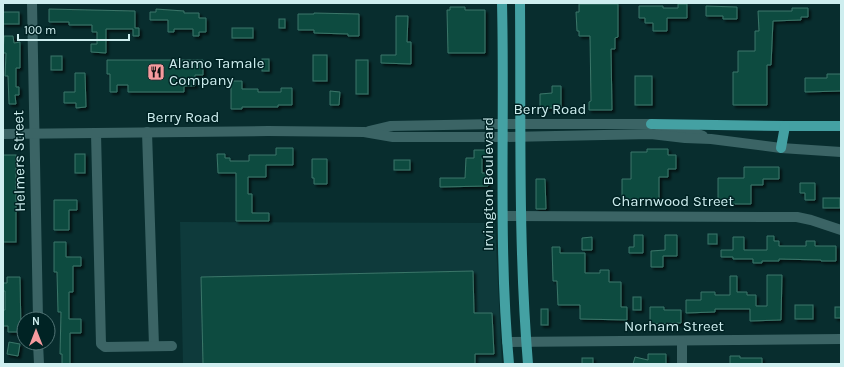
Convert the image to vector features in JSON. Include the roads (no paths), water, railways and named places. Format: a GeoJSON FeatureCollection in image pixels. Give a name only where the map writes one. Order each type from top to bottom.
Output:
{"type":"FeatureCollection","features":[{"type":"Feature","properties":{"kind":"main road","name":"Irvington Boulevard"},"geometry":{"type":"LineString","coordinates":[[502,3],[504,74],[502,216],[508,364]]}},
{"type":"Feature","properties":{"kind":"main road","name":"Irvington Boulevard"},"geometry":{"type":"LineString","coordinates":[[520,3],[519,137],[528,364]]}},
{"type":"Feature","properties":{"kind":"main road"},"geometry":{"type":"LineString","coordinates":[[651,124],[841,126]]}},
{"type":"Feature","properties":{"kind":"main road"},"geometry":{"type":"LineString","coordinates":[[781,148],[785,126]]}},
{"type":"Feature","properties":{"kind":"street","name":"Helmers Street"},"geometry":{"type":"LineString","coordinates":[[32,3],[38,311]]}},
{"type":"Feature","properties":{"kind":"street","name":"Berry Road"},"geometry":{"type":"LineString","coordinates":[[364,132],[390,126],[651,124],[687,130],[711,139]]}},
{"type":"Feature","properties":{"kind":"street","name":"Berry Road"},"geometry":{"type":"LineString","coordinates":[[3,134],[268,131],[364,132],[393,137],[519,137],[651,134],[711,139],[781,148],[841,152]]}},
{"type":"Feature","properties":{"kind":"street"},"geometry":{"type":"LineString","coordinates":[[147,132],[154,346]]}},
{"type":"Feature","properties":{"kind":"street"},"geometry":{"type":"LineString","coordinates":[[96,133],[101,344],[105,347],[172,346]]}},
{"type":"Feature","properties":{"kind":"street","name":"Charnwood Street"},"geometry":{"type":"LineString","coordinates":[[502,216],[797,216],[841,230]]}},
{"type":"Feature","properties":{"kind":"street","name":"Norham Street"},"geometry":{"type":"LineString","coordinates":[[507,342],[841,339]]}},
{"type":"Feature","properties":{"kind":"street"},"geometry":{"type":"LineString","coordinates":[[682,341],[682,364]]}},
{"type":"Feature","properties":{"kind":"street"},"geometry":{"type":"LineString","coordinates":[[38,351],[39,364]]}},
{"type":"Feature","properties":{"kind":"place","name":"Alamo Tamale Company"},"geometry":{"type":"Point","coordinates":[156,72]}}]}
